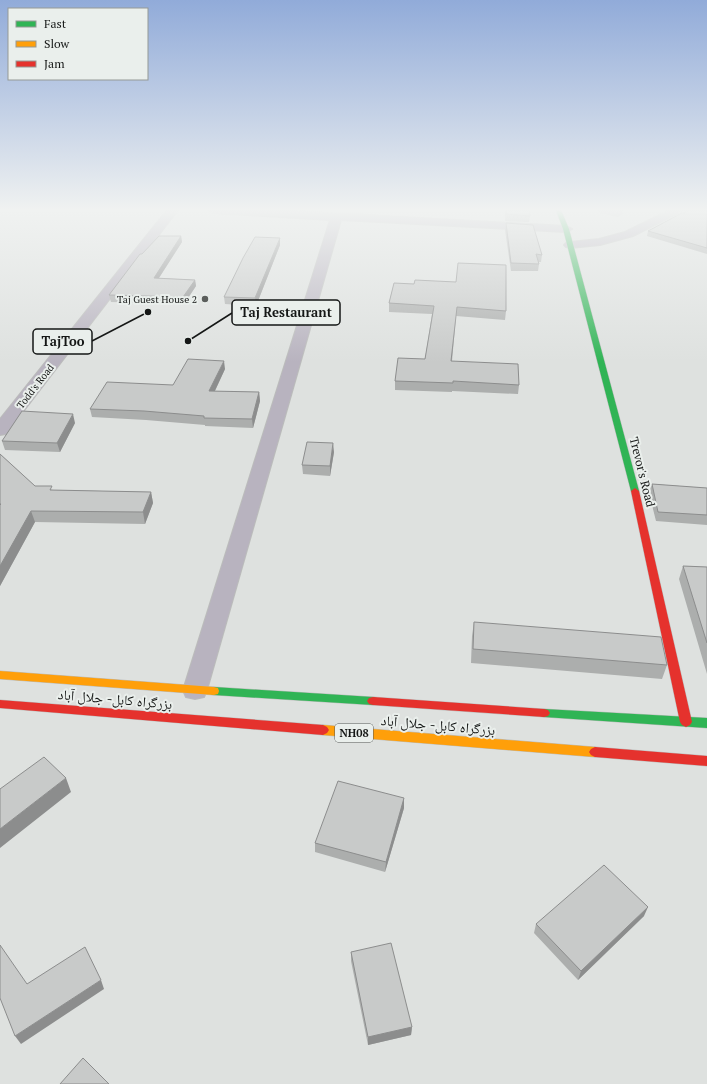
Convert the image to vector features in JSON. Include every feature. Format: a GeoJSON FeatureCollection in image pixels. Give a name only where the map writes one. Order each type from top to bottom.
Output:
{"type":"FeatureCollection","features":[{"type":"Feature","properties":{"kind":"main road","name":"Trevor's Road"},"geometry":{"type":"LineString","coordinates":[[574,261],[636,494],[686,722]]}},
{"type":"Feature","properties":{"kind":"main road","name":"بزرگراه کابل- جلال آباد"},"geometry":{"type":"LineString","coordinates":[[0,675],[195,690],[707,723]]}},
{"type":"Feature","properties":{"kind":"main road","name":"بزرگراه کابل- جلال آباد"},"geometry":{"type":"LineString","coordinates":[[0,704],[707,761]]}},
{"type":"Feature","properties":{"kind":"street","name":"Todd's Road"},"geometry":{"type":"LineString","coordinates":[[0,430],[134,261]]}},
{"type":"Feature","properties":{"kind":"street"},"geometry":{"type":"LineString","coordinates":[[195,690],[323,261]]}},
{"type":"Feature","properties":{"kind":"building"},"geometry":{"type":"Polygon","coordinates":[[[135,261],[165,261],[154,278],[195,280],[183,297],[109,295],[135,261]]]}},
{"type":"Feature","properties":{"kind":"building"},"geometry":{"type":"Polygon","coordinates":[[[242,261],[271,261],[255,298],[224,297],[242,261]]]}},
{"type":"Feature","properties":{"kind":"building"},"geometry":{"type":"Polygon","coordinates":[[[511,261],[538,261],[539,264],[511,263],[511,261]]]}},
{"type":"Feature","properties":{"kind":"building"},"geometry":{"type":"Polygon","coordinates":[[[458,263],[506,265],[506,311],[457,307],[451,361],[518,364],[519,385],[453,381],[453,383],[395,381],[398,358],[425,359],[434,306],[389,303],[394,283],[414,284],[415,280],[456,282],[458,263]]]}},
{"type":"Feature","properties":{"kind":"building"},"geometry":{"type":"Polygon","coordinates":[[[188,359],[224,361],[209,391],[259,392],[252,419],[204,418],[204,416],[144,411],[90,409],[107,382],[173,385],[188,359]]]}},
{"type":"Feature","properties":{"kind":"building"},"geometry":{"type":"Polygon","coordinates":[[[22,411],[73,414],[57,443],[2,441],[22,411]]]}},
{"type":"Feature","properties":{"kind":"building"},"geometry":{"type":"Polygon","coordinates":[[[307,442],[333,443],[330,466],[302,465],[307,442]]]}},
{"type":"Feature","properties":{"kind":"building"},"geometry":{"type":"Polygon","coordinates":[[[0,454],[35,486],[52,486],[50,490],[151,492],[143,512],[31,511],[0,566],[0,454]]]}},
{"type":"Feature","properties":{"kind":"building"},"geometry":{"type":"Polygon","coordinates":[[[652,484],[707,488],[707,515],[658,512],[652,484]]]}},
{"type":"Feature","properties":{"kind":"building"},"geometry":{"type":"Polygon","coordinates":[[[683,566],[707,567],[707,643],[683,566]]]}},
{"type":"Feature","properties":{"kind":"building"},"geometry":{"type":"Polygon","coordinates":[[[474,622],[661,637],[667,665],[473,649],[474,622]]]}},
{"type":"Feature","properties":{"kind":"building"},"geometry":{"type":"Polygon","coordinates":[[[44,757],[66,778],[0,829],[0,789],[44,757]]]}},
{"type":"Feature","properties":{"kind":"building"},"geometry":{"type":"Polygon","coordinates":[[[338,781],[404,798],[386,862],[315,843],[338,781]]]}},
{"type":"Feature","properties":{"kind":"building"},"geometry":{"type":"Polygon","coordinates":[[[604,865],[648,907],[581,971],[536,924],[604,865]]]}},
{"type":"Feature","properties":{"kind":"building"},"geometry":{"type":"Polygon","coordinates":[[[391,943],[412,1027],[368,1037],[351,952],[391,943]]]}},
{"type":"Feature","properties":{"kind":"building"},"geometry":{"type":"Polygon","coordinates":[[[0,945],[27,984],[85,947],[101,980],[15,1036],[0,998],[0,945]]]}},
{"type":"Feature","properties":{"kind":"building"},"geometry":{"type":"Polygon","coordinates":[[[83,1058],[109,1084],[60,1084],[83,1058]]]}},
{"type":"Feature","properties":{"kind":"traffic: fast"},"geometry":{"type":"LineString","coordinates":[[574,261],[635,491]]}},
{"type":"Feature","properties":{"kind":"traffic: fast"},"geometry":{"type":"LineString","coordinates":[[214,691],[373,701]]}},
{"type":"Feature","properties":{"kind":"traffic: fast"},"geometry":{"type":"LineString","coordinates":[[544,713],[707,723]]}},
{"type":"Feature","properties":{"kind":"traffic: slow"},"geometry":{"type":"LineString","coordinates":[[0,675],[214,691]]}},
{"type":"Feature","properties":{"kind":"traffic: slow"},"geometry":{"type":"LineString","coordinates":[[323,730],[595,752]]}},
{"type":"Feature","properties":{"kind":"traffic: jam"},"geometry":{"type":"LineString","coordinates":[[635,491],[686,722]]}},
{"type":"Feature","properties":{"kind":"traffic: jam"},"geometry":{"type":"LineString","coordinates":[[373,701],[544,713]]}},
{"type":"Feature","properties":{"kind":"traffic: jam"},"geometry":{"type":"LineString","coordinates":[[0,704],[323,730]]}},
{"type":"Feature","properties":{"kind":"traffic: jam"},"geometry":{"type":"LineString","coordinates":[[595,752],[707,761]]}},
{"type":"Feature","properties":{"kind":"place","name":"Taj Guest House 2"},"geometry":{"type":"Point","coordinates":[205,299]}},
{"type":"Feature","properties":{"kind":"place","name":"TajToo"},"geometry":{"type":"Point","coordinates":[148,312]}},
{"type":"Feature","properties":{"kind":"place","name":"Taj Restaurant"},"geometry":{"type":"Point","coordinates":[188,341]}}]}
